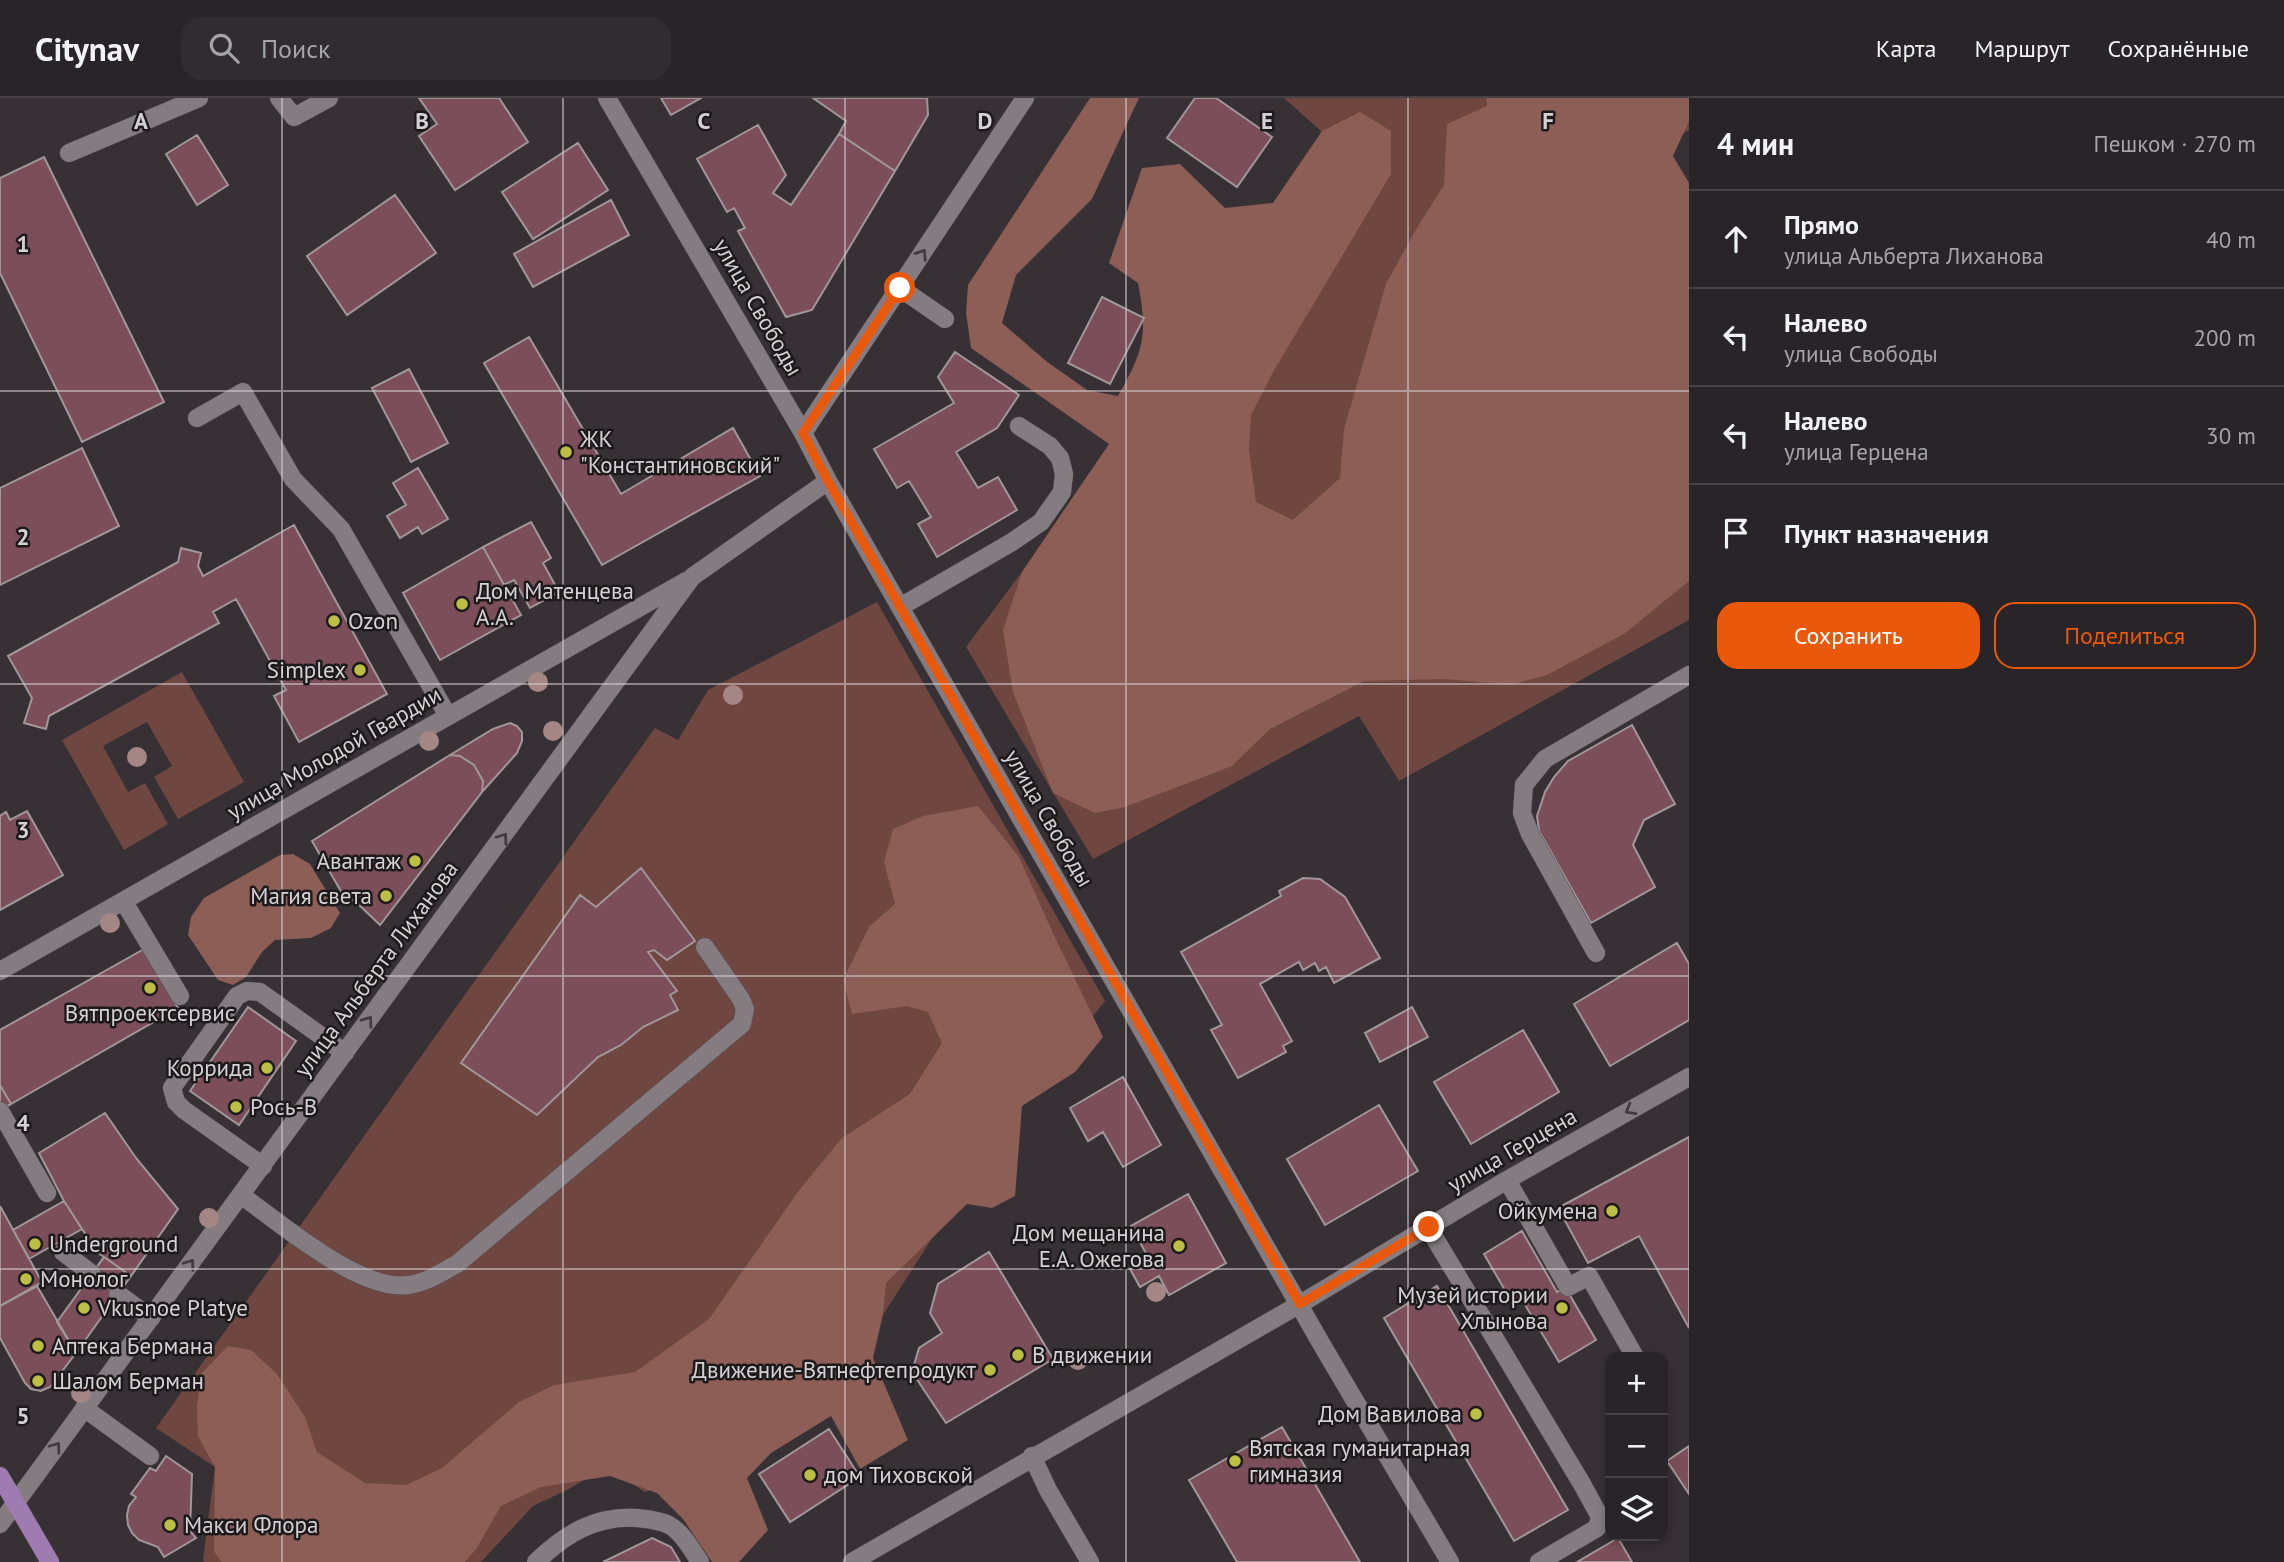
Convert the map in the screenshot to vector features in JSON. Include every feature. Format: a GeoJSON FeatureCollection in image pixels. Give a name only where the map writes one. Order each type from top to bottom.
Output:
{"type":"FeatureCollection","features":[{"type":"Feature","properties":{"kind":"main road"},"geometry":{"type":"LineString","coordinates":[[0,1476],[50,1562]]}},
{"type":"Feature","properties":{"kind":"street"},"geometry":{"type":"LineString","coordinates":[[69,153],[199,98]]}},
{"type":"Feature","properties":{"kind":"street"},"geometry":{"type":"LineString","coordinates":[[279,98],[294,117],[329,98]]}},
{"type":"Feature","properties":{"kind":"street","name":"улица Свободы"},"geometry":{"type":"LineString","coordinates":[[607,98],[803,433],[1322,1345],[1450,1562]]}},
{"type":"Feature","properties":{"kind":"street"},"geometry":{"type":"LineString","coordinates":[[803,433],[1025,98]]}},
{"type":"Feature","properties":{"kind":"street"},"geometry":{"type":"LineString","coordinates":[[900,288],[945,318]]}},
{"type":"Feature","properties":{"kind":"street"},"geometry":{"type":"LineString","coordinates":[[197,418],[243,392],[293,479],[341,529],[448,716]]}},
{"type":"Feature","properties":{"kind":"street"},"geometry":{"type":"LineString","coordinates":[[900,607],[1012,542],[1041,522],[1062,492],[1064,474],[1060,458],[1050,446],[1019,426]]}},
{"type":"Feature","properties":{"kind":"street","name":"улица Альберта Лиханова"},"geometry":{"type":"LineString","coordinates":[[0,1524],[692,578],[828,481]]}},
{"type":"Feature","properties":{"kind":"street","name":"улица Молодой Гвардии"},"geometry":{"type":"LineString","coordinates":[[0,971],[692,578]]}},
{"type":"Feature","properties":{"kind":"street"},"geometry":{"type":"LineString","coordinates":[[1596,953],[1530,834],[1522,813],[1524,785],[1545,759],[1687,680]]}},
{"type":"Feature","properties":{"kind":"street"},"geometry":{"type":"LineString","coordinates":[[124,902],[180,996]]}},
{"type":"Feature","properties":{"kind":"street"},"geometry":{"type":"LineString","coordinates":[[242,1195],[351,1272],[377,1281],[406,1286],[457,1264],[742,1024],[745,1009],[705,947]]}},
{"type":"Feature","properties":{"kind":"street"},"geometry":{"type":"LineString","coordinates":[[263,1166],[184,1110],[176,1102],[172,1088],[237,996],[247,991],[260,992],[345,1053]]}},
{"type":"Feature","properties":{"kind":"street","name":"улица Герцена"},"geometry":{"type":"LineString","coordinates":[[852,1562],[1300,1304],[1507,1180],[1689,1077]]}},
{"type":"Feature","properties":{"kind":"street"},"geometry":{"type":"LineString","coordinates":[[0,1111],[47,1193]]}},
{"type":"Feature","properties":{"kind":"street"},"geometry":{"type":"LineString","coordinates":[[1507,1180],[1568,1287],[1589,1276],[1632,1352]]}},
{"type":"Feature","properties":{"kind":"street"},"geometry":{"type":"LineString","coordinates":[[1429,1227],[1600,1517],[1597,1528],[1539,1562]]}},
{"type":"Feature","properties":{"kind":"street"},"geometry":{"type":"LineString","coordinates":[[63,1252],[92,1274]]}},
{"type":"Feature","properties":{"kind":"street"},"geometry":{"type":"LineString","coordinates":[[118,1294],[152,1318]]}},
{"type":"Feature","properties":{"kind":"street"},"geometry":{"type":"LineString","coordinates":[[84,1408],[150,1456]]}},
{"type":"Feature","properties":{"kind":"street"},"geometry":{"type":"LineString","coordinates":[[1032,1456],[1048,1490],[1090,1562]]}},
{"type":"Feature","properties":{"kind":"street"},"geometry":{"type":"LineString","coordinates":[[536,1562],[556,1543],[590,1523],[618,1517],[648,1519],[669,1525],[701,1562]]}},
{"type":"Feature","properties":{"kind":"shaded area"},"geometry":{"type":"Polygon","coordinates":[[[1090,98],[1139,98],[1092,199],[1016,275],[1002,323],[1046,361],[1087,390],[1118,396],[1134,366],[1142,342],[1143,316],[1138,283],[1109,263],[1142,168],[1180,164],[1225,208],[1273,203],[1322,131],[1360,112],[1391,131],[1391,174],[1273,372],[1251,415],[1249,450],[1256,502],[1293,520],[1340,478],[1344,429],[1386,284],[1444,185],[1447,124],[1487,106],[1487,98],[1689,98],[1689,121],[1673,156],[1689,183],[1689,581],[1624,634],[1547,675],[1510,685],[1446,679],[1364,681],[1270,729],[1232,766],[1125,807],[1095,813],[1053,793],[1013,692],[1003,630],[1022,572],[1109,444],[971,348],[966,313],[968,285],[1090,98]]]}},
{"type":"Feature","properties":{"kind":"shaded area"},"geometry":{"type":"Polygon","coordinates":[[[1284,98],[1689,98],[1689,130],[1657,150],[1689,203],[1689,620],[1399,781],[1359,716],[1093,859],[966,647],[1022,572],[1322,132],[1284,98]]]}},
{"type":"Feature","properties":{"kind":"shaded area"},"geometry":{"type":"Polygon","coordinates":[[[877,602],[1105,1001],[996,1139],[852,1363],[665,1485],[645,1492],[607,1467],[533,1506],[481,1562],[204,1562],[215,1467],[156,1428],[655,728],[678,740],[708,690],[877,602]]]}},
{"type":"Feature","properties":{"kind":"shaded area"},"geometry":{"type":"Polygon","coordinates":[[[182,672],[244,782],[178,819],[154,777],[172,766],[147,722],[103,746],[128,792],[145,783],[168,824],[124,850],[62,740],[182,672]]]}},
{"type":"Feature","properties":{"kind":"shaded area"},"geometry":{"type":"Polygon","coordinates":[[[978,806],[1019,857],[1103,1037],[1075,1072],[1022,1106],[1015,1196],[992,1208],[967,1204],[886,1283],[883,1314],[873,1358],[908,1440],[860,1469],[831,1416],[771,1453],[747,1478],[768,1530],[739,1562],[712,1562],[683,1519],[657,1493],[610,1476],[541,1487],[501,1506],[476,1549],[465,1562],[221,1562],[214,1551],[215,1467],[198,1436],[197,1407],[201,1374],[228,1346],[251,1350],[276,1373],[305,1417],[317,1452],[365,1483],[406,1485],[442,1468],[519,1402],[554,1385],[635,1372],[709,1319],[800,1189],[842,1138],[910,1094],[942,1043],[928,1012],[907,1006],[852,1014],[843,980],[869,927],[895,904],[884,862],[893,829],[923,816],[978,806]]]}},
{"type":"Feature","properties":{"kind":"shaded area"},"geometry":{"type":"Polygon","coordinates":[[[293,854],[310,864],[340,913],[331,928],[311,938],[275,940],[262,952],[246,977],[233,985],[218,980],[188,935],[191,917],[204,898],[280,855],[293,854]]]}},
{"type":"Feature","properties":{"kind":"building"},"geometry":{"type":"Polygon","coordinates":[[[419,98],[499,98],[528,142],[455,190],[419,136],[437,124],[419,98]]]}},
{"type":"Feature","properties":{"kind":"building"},"geometry":{"type":"Polygon","coordinates":[[[661,98],[701,98],[671,115],[661,98]]]}},
{"type":"Feature","properties":{"kind":"building"},"geometry":{"type":"Polygon","coordinates":[[[813,98],[927,98],[928,115],[895,171],[839,134],[846,121],[813,98]]]}},
{"type":"Feature","properties":{"kind":"building"},"geometry":{"type":"Polygon","coordinates":[[[1195,98],[1216,98],[1272,137],[1237,187],[1167,138],[1195,98]]]}},
{"type":"Feature","properties":{"kind":"building"},"geometry":{"type":"Polygon","coordinates":[[[758,125],[786,175],[773,193],[791,205],[839,134],[895,171],[812,310],[786,317],[738,231],[745,228],[734,208],[727,212],[697,159],[758,125]]]}},
{"type":"Feature","properties":{"kind":"building"},"geometry":{"type":"Polygon","coordinates":[[[197,135],[228,185],[197,205],[166,154],[197,135]]]}},
{"type":"Feature","properties":{"kind":"building"},"geometry":{"type":"Polygon","coordinates":[[[578,143],[608,190],[533,239],[502,192],[578,143]]]}},
{"type":"Feature","properties":{"kind":"building"},"geometry":{"type":"Polygon","coordinates":[[[44,157],[164,402],[82,442],[0,273],[0,178],[44,157]]]}},
{"type":"Feature","properties":{"kind":"building"},"geometry":{"type":"Polygon","coordinates":[[[395,195],[436,253],[347,315],[307,256],[395,195]]]}},
{"type":"Feature","properties":{"kind":"building"},"geometry":{"type":"Polygon","coordinates":[[[611,200],[629,235],[533,287],[514,254],[611,200]]]}},
{"type":"Feature","properties":{"kind":"building"},"geometry":{"type":"Polygon","coordinates":[[[1102,297],[1144,318],[1110,384],[1068,363],[1102,297]]]}},
{"type":"Feature","properties":{"kind":"building","name":"ЖК \"Константиновский\""},"geometry":{"type":"Polygon","coordinates":[[[529,337],[621,494],[733,428],[760,476],[602,565],[484,363],[529,337]]]}},
{"type":"Feature","properties":{"kind":"building"},"geometry":{"type":"Polygon","coordinates":[[[955,352],[1019,395],[997,428],[956,452],[978,488],[998,477],[1017,510],[937,557],[918,524],[931,517],[909,481],[897,488],[874,449],[954,403],[938,377],[955,352]]]}},
{"type":"Feature","properties":{"kind":"building"},"geometry":{"type":"Polygon","coordinates":[[[409,369],[448,443],[411,462],[372,388],[409,369]]]}},
{"type":"Feature","properties":{"kind":"building"},"geometry":{"type":"Polygon","coordinates":[[[82,448],[119,526],[0,585],[0,488],[82,448]]]}},
{"type":"Feature","properties":{"kind":"building"},"geometry":{"type":"Polygon","coordinates":[[[418,468],[448,519],[422,534],[418,527],[400,538],[387,516],[406,505],[393,483],[418,468]]]}},
{"type":"Feature","properties":{"kind":"building"},"geometry":{"type":"Polygon","coordinates":[[[531,522],[551,558],[543,563],[559,592],[530,608],[514,580],[504,585],[483,547],[531,522]]]}},
{"type":"Feature","properties":{"kind":"building"},"geometry":{"type":"Polygon","coordinates":[[[294,525],[387,694],[299,742],[274,696],[286,690],[236,599],[213,612],[219,623],[49,716],[46,729],[24,723],[32,698],[8,656],[178,562],[181,548],[201,553],[198,566],[203,576],[294,525]]]}},
{"type":"Feature","properties":{"kind":"building","name":"Дом Матенцева А.А."},"geometry":{"type":"Polygon","coordinates":[[[483,547],[521,615],[440,660],[403,593],[483,547]]]}},
{"type":"Feature","properties":{"kind":"building"},"geometry":{"type":"Polygon","coordinates":[[[510,723],[522,732],[522,741],[517,753],[482,792],[483,781],[474,765],[460,756],[450,755],[493,729],[510,723]]]}},
{"type":"Feature","properties":{"kind":"building"},"geometry":{"type":"Polygon","coordinates":[[[1632,725],[1675,804],[1644,820],[1633,845],[1655,887],[1591,923],[1539,831],[1537,816],[1545,792],[1568,761],[1632,725]]]}},
{"type":"Feature","properties":{"kind":"building"},"geometry":{"type":"Polygon","coordinates":[[[450,755],[460,756],[474,765],[483,781],[482,792],[380,925],[342,893],[312,841],[450,755]]]}},
{"type":"Feature","properties":{"kind":"building"},"geometry":{"type":"Polygon","coordinates":[[[27,811],[63,875],[0,910],[0,816],[6,812],[10,820],[27,811]]]}},
{"type":"Feature","properties":{"kind":"building"},"geometry":{"type":"Polygon","coordinates":[[[641,868],[695,941],[667,960],[654,950],[648,952],[677,991],[670,995],[678,1010],[643,1027],[621,1045],[598,1057],[537,1115],[461,1063],[580,895],[596,907],[641,868]]]}},
{"type":"Feature","properties":{"kind":"building"},"geometry":{"type":"Polygon","coordinates":[[[1303,878],[1320,879],[1345,897],[1380,958],[1334,983],[1326,967],[1319,971],[1315,963],[1303,970],[1299,962],[1260,984],[1292,1041],[1283,1046],[1286,1052],[1238,1078],[1211,1030],[1222,1025],[1181,952],[1281,896],[1279,891],[1303,878]]]}},
{"type":"Feature","properties":{"kind":"building"},"geometry":{"type":"Polygon","coordinates":[[[1677,943],[1689,964],[1689,1020],[1610,1066],[1574,1004],[1677,943]]]}},
{"type":"Feature","properties":{"kind":"building"},"geometry":{"type":"Polygon","coordinates":[[[144,949],[178,1008],[11,1104],[0,1085],[0,1030],[144,949]]]}},
{"type":"Feature","properties":{"kind":"building"},"geometry":{"type":"Polygon","coordinates":[[[248,1007],[296,1041],[239,1125],[190,1091],[248,1007]]]}},
{"type":"Feature","properties":{"kind":"building"},"geometry":{"type":"Polygon","coordinates":[[[1412,1007],[1428,1037],[1380,1062],[1365,1033],[1412,1007]]]}},
{"type":"Feature","properties":{"kind":"building"},"geometry":{"type":"Polygon","coordinates":[[[1523,1030],[1559,1092],[1471,1144],[1434,1082],[1523,1030]]]}},
{"type":"Feature","properties":{"kind":"building"},"geometry":{"type":"Polygon","coordinates":[[[1123,1077],[1161,1145],[1123,1167],[1103,1132],[1088,1141],[1070,1108],[1123,1077]]]}},
{"type":"Feature","properties":{"kind":"building"},"geometry":{"type":"Polygon","coordinates":[[[0,1085],[11,1104],[0,1110],[0,1085]]]}},
{"type":"Feature","properties":{"kind":"building"},"geometry":{"type":"Polygon","coordinates":[[[1379,1105],[1418,1171],[1325,1225],[1287,1159],[1379,1105]]]}},
{"type":"Feature","properties":{"kind":"building"},"geometry":{"type":"Polygon","coordinates":[[[105,1113],[136,1158],[178,1209],[131,1276],[97,1252],[64,1201],[39,1153],[105,1113]]]}},
{"type":"Feature","properties":{"kind":"building"},"geometry":{"type":"Polygon","coordinates":[[[1689,1137],[1689,1328],[1639,1236],[1588,1263],[1558,1208],[1689,1137]]]}},
{"type":"Feature","properties":{"kind":"building","name":"Дом мещанина Е.А. Ожегова"},"geometry":{"type":"Polygon","coordinates":[[[1188,1194],[1226,1263],[1169,1295],[1159,1276],[1140,1287],[1130,1269],[1149,1259],[1131,1226],[1188,1194]]]}},
{"type":"Feature","properties":{"kind":"building"},"geometry":{"type":"Polygon","coordinates":[[[64,1201],[82,1229],[29,1259],[13,1230],[64,1201]]]}},
{"type":"Feature","properties":{"kind":"building"},"geometry":{"type":"Polygon","coordinates":[[[0,1206],[42,1282],[0,1306],[0,1206]]]}},
{"type":"Feature","properties":{"kind":"building"},"geometry":{"type":"Polygon","coordinates":[[[1522,1231],[1557,1292],[1565,1287],[1596,1340],[1559,1362],[1524,1303],[1510,1299],[1484,1254],[1522,1231]]]}},
{"type":"Feature","properties":{"kind":"building"},"geometry":{"type":"Polygon","coordinates":[[[989,1252],[1053,1359],[946,1423],[912,1372],[919,1348],[942,1333],[930,1313],[938,1284],[989,1252]]]}},
{"type":"Feature","properties":{"kind":"building"},"geometry":{"type":"Polygon","coordinates":[[[104,1257],[131,1276],[76,1353],[57,1322],[104,1257]]]}},
{"type":"Feature","properties":{"kind":"building","name":"Аптека Бермана"},"geometry":{"type":"Polygon","coordinates":[[[37,1286],[76,1353],[50,1387],[41,1391],[31,1389],[25,1383],[0,1338],[0,1306],[37,1286]]]}},
{"type":"Feature","properties":{"kind":"building","name":"Дом Вавилова"},"geometry":{"type":"Polygon","coordinates":[[[1437,1286],[1568,1510],[1514,1541],[1384,1318],[1437,1286]]]}},
{"type":"Feature","properties":{"kind":"building"},"geometry":{"type":"Polygon","coordinates":[[[1282,1427],[1360,1562],[1237,1562],[1189,1480],[1282,1427]]]}},
{"type":"Feature","properties":{"kind":"building","name":"дом Тиховской"},"geometry":{"type":"Polygon","coordinates":[[[829,1429],[860,1477],[790,1522],[759,1474],[829,1429]]]}},
{"type":"Feature","properties":{"kind":"building"},"geometry":{"type":"Polygon","coordinates":[[[1689,1446],[1689,1494],[1668,1462],[1689,1446]]]}},
{"type":"Feature","properties":{"kind":"building"},"geometry":{"type":"Polygon","coordinates":[[[166,1456],[192,1474],[190,1531],[196,1538],[164,1557],[158,1547],[139,1540],[132,1533],[127,1515],[129,1506],[136,1497],[131,1494],[150,1468],[156,1471],[166,1456]]]}},
{"type":"Feature","properties":{"kind":"building"},"geometry":{"type":"Polygon","coordinates":[[[652,1538],[671,1547],[680,1562],[603,1562],[652,1538]]]}},
{"type":"Feature","properties":{"kind":"building"},"geometry":{"type":"Polygon","coordinates":[[[1613,1541],[1620,1541],[1632,1562],[1577,1562],[1613,1541]]]}},
{"type":"Feature","properties":{"kind":"tunnel"},"geometry":{"type":"LineString","coordinates":[[92,1274],[118,1294]]}},
{"type":"Feature","properties":{"kind":"place","name":"ЖК \"Константиновский\""},"geometry":{"type":"Point","coordinates":[566,452]}},
{"type":"Feature","properties":{"kind":"place","name":"Дом Матенцева А.А."},"geometry":{"type":"Point","coordinates":[462,604]}},
{"type":"Feature","properties":{"kind":"place","name":"Ozon"},"geometry":{"type":"Point","coordinates":[334,621]}},
{"type":"Feature","properties":{"kind":"place","name":"Simplex"},"geometry":{"type":"Point","coordinates":[360,670]}},
{"type":"Feature","properties":{"kind":"place","name":"Авантаж"},"geometry":{"type":"Point","coordinates":[415,861]}},
{"type":"Feature","properties":{"kind":"place","name":"Магия света"},"geometry":{"type":"Point","coordinates":[386,896]}},
{"type":"Feature","properties":{"kind":"place","name":"Вятпроектсервис"},"geometry":{"type":"Point","coordinates":[150,988]}},
{"type":"Feature","properties":{"kind":"place","name":"Коррида"},"geometry":{"type":"Point","coordinates":[267,1068]}},
{"type":"Feature","properties":{"kind":"place","name":"Рось-В"},"geometry":{"type":"Point","coordinates":[236,1107]}},
{"type":"Feature","properties":{"kind":"place","name":"Ойкумена"},"geometry":{"type":"Point","coordinates":[1612,1211]}},
{"type":"Feature","properties":{"kind":"place","name":"Underground"},"geometry":{"type":"Point","coordinates":[35,1244]}},
{"type":"Feature","properties":{"kind":"place","name":"Дом мещанина Е.А. Ожегова"},"geometry":{"type":"Point","coordinates":[1179,1246]}},
{"type":"Feature","properties":{"kind":"place","name":"Монолог"},"geometry":{"type":"Point","coordinates":[26,1279]}},
{"type":"Feature","properties":{"kind":"place","name":"Vkusnoe Platye"},"geometry":{"type":"Point","coordinates":[84,1308]}},
{"type":"Feature","properties":{"kind":"place","name":"Музей истории Хлынова"},"geometry":{"type":"Point","coordinates":[1562,1308]}},
{"type":"Feature","properties":{"kind":"place","name":"Аптека Бермана"},"geometry":{"type":"Point","coordinates":[38,1346]}},
{"type":"Feature","properties":{"kind":"place","name":"В движении"},"geometry":{"type":"Point","coordinates":[1018,1355]}},
{"type":"Feature","properties":{"kind":"place","name":"Движение-Вятнефтепродукт"},"geometry":{"type":"Point","coordinates":[990,1370]}},
{"type":"Feature","properties":{"kind":"place","name":"Шалом Берман"},"geometry":{"type":"Point","coordinates":[38,1381]}},
{"type":"Feature","properties":{"kind":"place","name":"Дом Вавилова"},"geometry":{"type":"Point","coordinates":[1476,1414]}},
{"type":"Feature","properties":{"kind":"place","name":"Вятская гуманитарная гимназия"},"geometry":{"type":"Point","coordinates":[1235,1461]}},
{"type":"Feature","properties":{"kind":"place","name":"дом Тиховской"},"geometry":{"type":"Point","coordinates":[810,1475]}},
{"type":"Feature","properties":{"kind":"place","name":"Макси Флора"},"geometry":{"type":"Point","coordinates":[170,1525]}},
{"type":"Feature","properties":{"kind":"route"},"geometry":{"type":"LineString","coordinates":[[900,288],[803,433],[828,481],[1300,1304],[1429,1227]]}}]}
